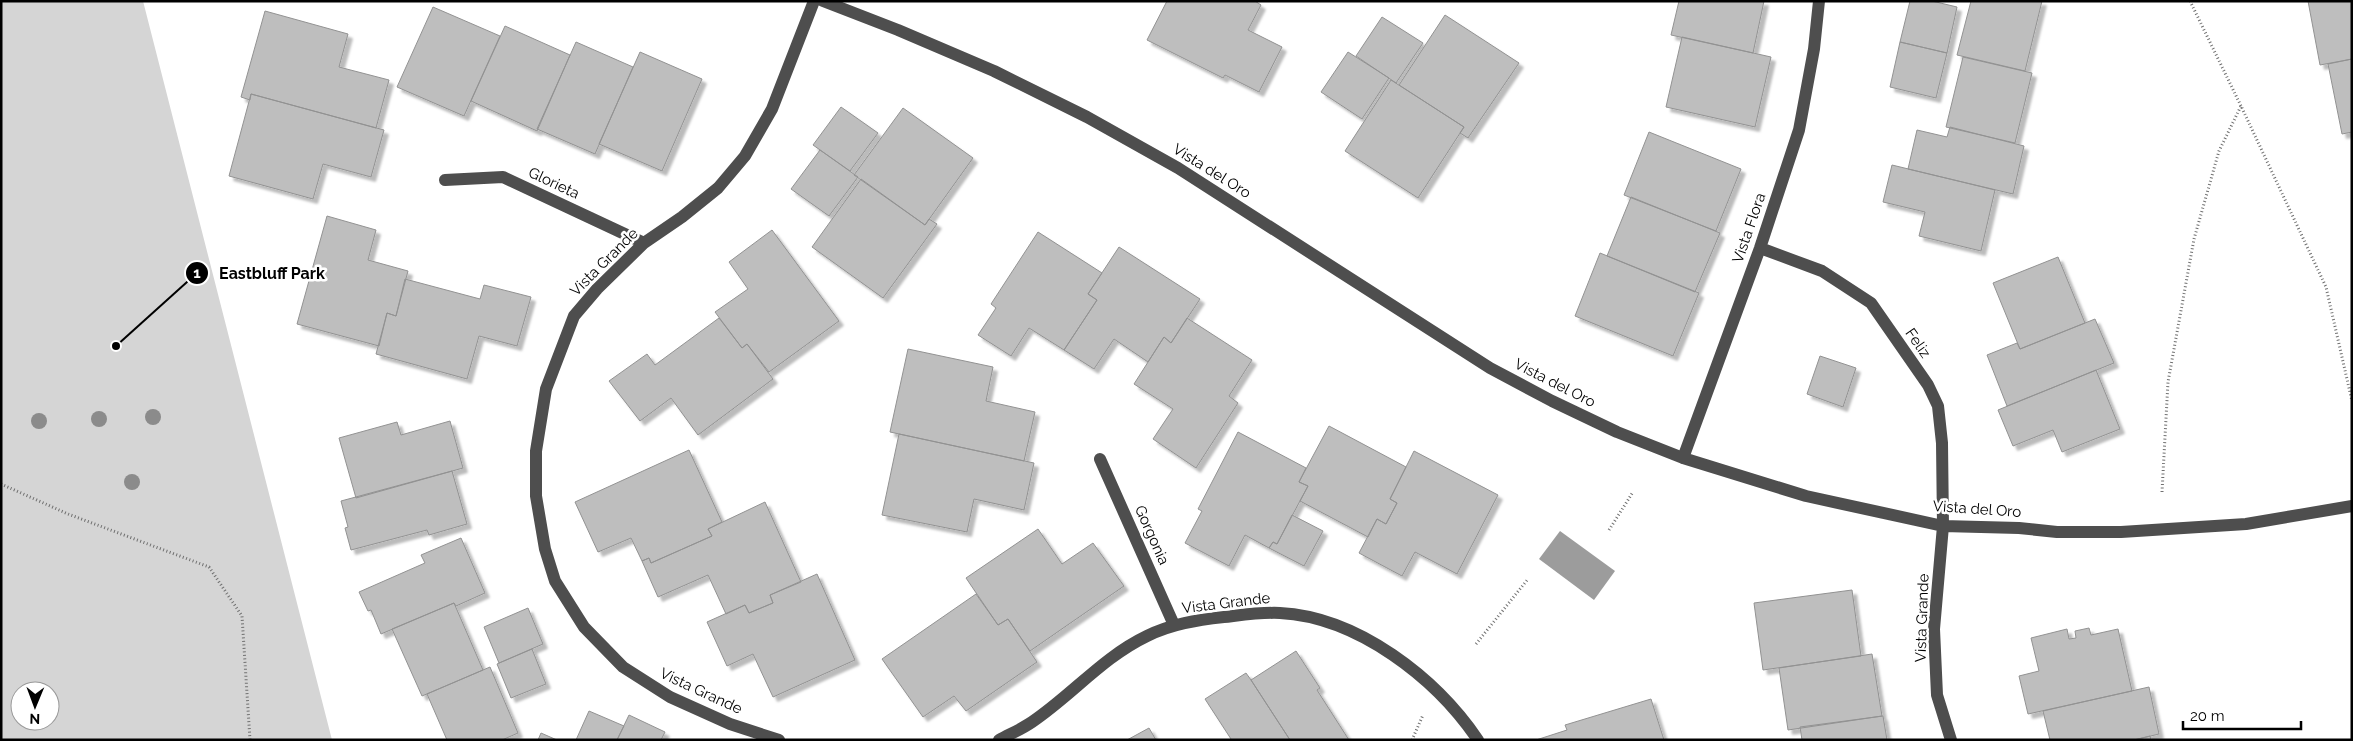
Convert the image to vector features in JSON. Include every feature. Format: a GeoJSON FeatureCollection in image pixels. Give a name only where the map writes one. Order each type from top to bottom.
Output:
{"type":"FeatureCollection","features":[{"type":"Feature","properties":{"kind":"street","name":"Vista Grande"},"geometry":{"type":"LineString","coordinates":[[779,740],[730,724],[670,697],[623,667],[584,627],[555,581],[545,548],[536,496],[536,451],[546,389],[574,316],[597,288],[644,243],[682,217],[718,188],[745,156],[772,109],[814,1]]}},
{"type":"Feature","properties":{"kind":"street","name":"Vista del Oro"},"geometry":{"type":"LineString","coordinates":[[823,1],[898,30],[994,71],[1087,118],[1178,168],[1490,368],[1552,402],[1617,432],[1683,458],[1806,496],[1943,526],[2019,528],[2057,532],[2120,532],[2246,524],[2352,506]]}},
{"type":"Feature","properties":{"kind":"street","name":"Vista Flora"},"geometry":{"type":"LineString","coordinates":[[1683,458],[1760,248],[1799,130],[1814,50],[1819,1]]}},
{"type":"Feature","properties":{"kind":"street","name":"Glorieta"},"geometry":{"type":"LineString","coordinates":[[445,180],[503,177],[644,243]]}},
{"type":"Feature","properties":{"kind":"street","name":"Feliz"},"geometry":{"type":"LineString","coordinates":[[1760,248],[1822,271],[1871,303],[1928,385],[1938,406],[1942,443],[1943,526]]}},
{"type":"Feature","properties":{"kind":"street","name":"Gorgonia"},"geometry":{"type":"LineString","coordinates":[[1100,459],[1174,625]]}},
{"type":"Feature","properties":{"kind":"street","name":"Vista Grande"},"geometry":{"type":"LineString","coordinates":[[1943,526],[1934,629],[1937,695],[1951,740]]}},
{"type":"Feature","properties":{"kind":"street","name":"Vista Grande"},"geometry":{"type":"LineString","coordinates":[[999,740],[1032,722],[1114,656],[1147,636],[1174,625],[1218,618],[1281,613],[1314,619],[1352,632],[1390,653],[1425,678],[1453,708],[1478,740]]}},
{"type":"Feature","properties":{"kind":"path"},"geometry":{"type":"LineString","coordinates":[[2190,1],[2326,287],[2352,401]]}},
{"type":"Feature","properties":{"kind":"path"},"geometry":{"type":"LineString","coordinates":[[2162,492],[2168,382],[2194,239],[2219,151],[2241,106]]}},
{"type":"Feature","properties":{"kind":"path"},"geometry":{"type":"LineString","coordinates":[[1,484],[68,514],[209,567],[242,616],[250,740]]}},
{"type":"Feature","properties":{"kind":"path"},"geometry":{"type":"LineString","coordinates":[[1609,530],[1633,492]]}},
{"type":"Feature","properties":{"kind":"path"},"geometry":{"type":"LineString","coordinates":[[1476,644],[1528,579]]}},
{"type":"Feature","properties":{"kind":"path"},"geometry":{"type":"LineString","coordinates":[[1412,740],[1424,712]]}},
{"type":"Feature","properties":{"kind":"shaded area"},"geometry":{"type":"Polygon","coordinates":[[[1,1],[143,1],[332,740],[1,740],[1,1]]]}},
{"type":"Feature","properties":{"kind":"shaded area"},"geometry":{"type":"Polygon","coordinates":[[[1560,531],[1615,571],[1594,600],[1539,559],[1560,531]]]}},
{"type":"Feature","properties":{"kind":"building"},"geometry":{"type":"Polygon","coordinates":[[[1167,1],[1255,1],[1261,5],[1248,30],[1282,47],[1259,92],[1225,75],[1223,78],[1147,40],[1167,1]]]}},
{"type":"Feature","properties":{"kind":"building"},"geometry":{"type":"Polygon","coordinates":[[[1679,1],[1764,1],[1753,53],[1671,35],[1679,1]]]}},
{"type":"Feature","properties":{"kind":"building"},"geometry":{"type":"Polygon","coordinates":[[[1910,1],[1932,1],[1957,7],[1947,53],[1900,42],[1910,1]]]}},
{"type":"Feature","properties":{"kind":"building"},"geometry":{"type":"Polygon","coordinates":[[[1971,1],[2042,1],[2025,71],[1957,55],[1971,1]]]}},
{"type":"Feature","properties":{"kind":"building"},"geometry":{"type":"Polygon","coordinates":[[[2308,1],[2352,1],[2352,59],[2320,65],[2308,1]]]}},
{"type":"Feature","properties":{"kind":"building"},"geometry":{"type":"Polygon","coordinates":[[[433,7],[500,36],[464,116],[397,87],[433,7]]]}},
{"type":"Feature","properties":{"kind":"building"},"geometry":{"type":"Polygon","coordinates":[[[265,11],[348,34],[339,67],[389,80],[376,128],[251,94],[250,100],[241,97],[265,11]]]}},
{"type":"Feature","properties":{"kind":"building"},"geometry":{"type":"Polygon","coordinates":[[[1445,15],[1519,63],[1468,138],[1460,133],[1464,127],[1399,85],[1445,15]]]}},
{"type":"Feature","properties":{"kind":"building"},"geometry":{"type":"Polygon","coordinates":[[[1382,17],[1423,43],[1396,83],[1356,56],[1382,17]]]}},
{"type":"Feature","properties":{"kind":"building"},"geometry":{"type":"Polygon","coordinates":[[[505,26],[570,55],[537,131],[471,101],[505,26]]]}},
{"type":"Feature","properties":{"kind":"building"},"geometry":{"type":"Polygon","coordinates":[[[1682,37],[1771,57],[1755,127],[1666,107],[1682,37]]]}},
{"type":"Feature","properties":{"kind":"building"},"geometry":{"type":"Polygon","coordinates":[[[576,42],[633,67],[595,154],[537,129],[576,42]]]}},
{"type":"Feature","properties":{"kind":"building"},"geometry":{"type":"Polygon","coordinates":[[[1900,42],[1947,53],[1936,98],[1890,87],[1900,42]]]}},
{"type":"Feature","properties":{"kind":"building"},"geometry":{"type":"Polygon","coordinates":[[[640,52],[702,79],[662,171],[599,144],[640,52]]]}},
{"type":"Feature","properties":{"kind":"building"},"geometry":{"type":"Polygon","coordinates":[[[1348,52],[1389,78],[1362,119],[1321,92],[1348,52]]]}},
{"type":"Feature","properties":{"kind":"building"},"geometry":{"type":"Polygon","coordinates":[[[1963,57],[2032,73],[2015,143],[1946,127],[1963,57]]]}},
{"type":"Feature","properties":{"kind":"building"},"geometry":{"type":"Polygon","coordinates":[[[2352,59],[2352,132],[2342,134],[2328,64],[2352,59]]]}},
{"type":"Feature","properties":{"kind":"building"},"geometry":{"type":"Polygon","coordinates":[[[1391,80],[1464,127],[1418,198],[1345,151],[1391,80]]]}},
{"type":"Feature","properties":{"kind":"building"},"geometry":{"type":"Polygon","coordinates":[[[251,94],[384,130],[371,177],[323,164],[313,199],[229,176],[251,94]]]}},
{"type":"Feature","properties":{"kind":"building"},"geometry":{"type":"Polygon","coordinates":[[[841,107],[878,133],[850,171],[813,145],[841,107]]]}},
{"type":"Feature","properties":{"kind":"building"},"geometry":{"type":"Polygon","coordinates":[[[903,108],[973,158],[925,225],[854,175],[903,108]]]}},
{"type":"Feature","properties":{"kind":"building"},"geometry":{"type":"Polygon","coordinates":[[[1950,127],[2024,146],[2013,194],[1908,169],[1917,130],[1947,137],[1950,127]]]}},
{"type":"Feature","properties":{"kind":"building"},"geometry":{"type":"Polygon","coordinates":[[[1649,132],[1741,169],[1716,231],[1624,195],[1649,132]]]}},
{"type":"Feature","properties":{"kind":"building"},"geometry":{"type":"Polygon","coordinates":[[[820,150],[858,177],[829,216],[791,189],[820,150]]]}},
{"type":"Feature","properties":{"kind":"building"},"geometry":{"type":"Polygon","coordinates":[[[1892,165],[1995,190],[1981,251],[1919,236],[1925,212],[1883,202],[1892,165]]]}},
{"type":"Feature","properties":{"kind":"building"},"geometry":{"type":"Polygon","coordinates":[[[861,179],[925,225],[929,219],[937,224],[883,298],[812,247],[861,179]]]}},
{"type":"Feature","properties":{"kind":"building"},"geometry":{"type":"Polygon","coordinates":[[[1631,197],[1720,233],[1695,292],[1607,256],[1631,197]]]}},
{"type":"Feature","properties":{"kind":"building"},"geometry":{"type":"Polygon","coordinates":[[[327,216],[376,230],[368,260],[408,271],[396,316],[387,313],[379,346],[297,324],[327,216]]]}},
{"type":"Feature","properties":{"kind":"building"},"geometry":{"type":"Polygon","coordinates":[[[772,230],[839,321],[769,372],[747,344],[742,348],[715,312],[748,289],[729,262],[772,230]]]}},
{"type":"Feature","properties":{"kind":"building"},"geometry":{"type":"Polygon","coordinates":[[[1038,232],[1102,273],[1088,294],[1097,300],[1064,350],[1029,328],[1011,356],[978,335],[996,308],[991,304],[1038,232]]]}},
{"type":"Feature","properties":{"kind":"building"},"geometry":{"type":"Polygon","coordinates":[[[1119,247],[1200,299],[1171,343],[1164,337],[1148,362],[1114,339],[1094,369],[1064,350],[1097,300],[1088,294],[1119,247]]]}},
{"type":"Feature","properties":{"kind":"building"},"geometry":{"type":"Polygon","coordinates":[[[1600,253],[1699,293],[1673,356],[1575,316],[1600,253]]]}},
{"type":"Feature","properties":{"kind":"building"},"geometry":{"type":"Polygon","coordinates":[[[2058,257],[2085,323],[2020,349],[1993,283],[2058,257]]]}},
{"type":"Feature","properties":{"kind":"building"},"geometry":{"type":"Polygon","coordinates":[[[405,279],[480,299],[484,285],[531,297],[517,346],[479,336],[467,379],[376,354],[387,313],[396,316],[405,279]]]}},
{"type":"Feature","properties":{"kind":"building"},"geometry":{"type":"Polygon","coordinates":[[[719,318],[742,348],[747,344],[773,379],[698,435],[671,398],[640,421],[609,381],[647,354],[655,365],[719,318]]]}},
{"type":"Feature","properties":{"kind":"building"},"geometry":{"type":"Polygon","coordinates":[[[1187,318],[1252,360],[1229,396],[1238,403],[1196,468],[1153,439],[1173,409],[1134,384],[1164,337],[1171,343],[1187,318]]]}},
{"type":"Feature","properties":{"kind":"building"},"geometry":{"type":"Polygon","coordinates":[[[2095,319],[2114,363],[2007,406],[1987,355],[2017,343],[2020,349],[2095,319]]]}},
{"type":"Feature","properties":{"kind":"building"},"geometry":{"type":"Polygon","coordinates":[[[908,349],[993,367],[986,401],[1035,412],[1024,461],[890,432],[908,349]]]}},
{"type":"Feature","properties":{"kind":"building"},"geometry":{"type":"Polygon","coordinates":[[[1820,356],[1856,368],[1843,407],[1807,394],[1820,356]]]}},
{"type":"Feature","properties":{"kind":"building"},"geometry":{"type":"Polygon","coordinates":[[[2096,370],[2120,429],[2062,452],[2053,430],[2013,446],[1998,410],[2096,370]]]}},
{"type":"Feature","properties":{"kind":"building"},"geometry":{"type":"Polygon","coordinates":[[[450,421],[463,468],[356,498],[339,438],[397,422],[401,435],[450,421]]]}},
{"type":"Feature","properties":{"kind":"building"},"geometry":{"type":"Polygon","coordinates":[[[1329,426],[1406,467],[1390,499],[1397,503],[1386,524],[1377,519],[1368,537],[1300,501],[1308,486],[1299,482],[1329,426]]]}},
{"type":"Feature","properties":{"kind":"building"},"geometry":{"type":"Polygon","coordinates":[[[1238,432],[1306,468],[1299,482],[1308,486],[1277,544],[1273,542],[1269,548],[1245,535],[1229,566],[1185,543],[1202,511],[1198,509],[1238,432]]]}},
{"type":"Feature","properties":{"kind":"building"},"geometry":{"type":"Polygon","coordinates":[[[899,434],[1034,463],[1024,510],[974,499],[967,532],[882,515],[899,434]]]}},
{"type":"Feature","properties":{"kind":"building"},"geometry":{"type":"Polygon","coordinates":[[[689,450],[722,522],[708,529],[712,536],[651,563],[649,558],[642,561],[631,538],[598,552],[575,502],[689,450]]]}},
{"type":"Feature","properties":{"kind":"building"},"geometry":{"type":"Polygon","coordinates":[[[1414,451],[1498,495],[1457,574],[1415,552],[1402,576],[1359,553],[1377,519],[1386,524],[1397,503],[1390,499],[1414,451]]]}},
{"type":"Feature","properties":{"kind":"building"},"geometry":{"type":"Polygon","coordinates":[[[452,471],[467,524],[429,535],[427,530],[351,550],[345,528],[348,527],[341,501],[452,471]]]}},
{"type":"Feature","properties":{"kind":"building"},"geometry":{"type":"Polygon","coordinates":[[[765,502],[801,582],[770,595],[773,603],[749,613],[745,605],[726,614],[708,575],[658,597],[642,561],[649,558],[651,563],[712,536],[708,529],[765,502]]]}},
{"type":"Feature","properties":{"kind":"building"},"geometry":{"type":"Polygon","coordinates":[[[1292,515],[1323,531],[1304,566],[1269,548],[1273,542],[1277,544],[1292,515]]]}},
{"type":"Feature","properties":{"kind":"building"},"geometry":{"type":"Polygon","coordinates":[[[1038,529],[1062,564],[1093,543],[1124,586],[1030,651],[1008,619],[998,625],[966,578],[1038,529]]]}},
{"type":"Feature","properties":{"kind":"building"},"geometry":{"type":"Polygon","coordinates":[[[461,538],[485,593],[456,606],[454,603],[381,634],[371,610],[368,611],[359,592],[425,563],[421,555],[461,538]]]}},
{"type":"Feature","properties":{"kind":"building"},"geometry":{"type":"Polygon","coordinates":[[[817,574],[855,660],[773,697],[753,654],[727,666],[707,622],[745,605],[749,613],[773,603],[770,595],[817,574]]]}},
{"type":"Feature","properties":{"kind":"building"},"geometry":{"type":"Polygon","coordinates":[[[1852,590],[1861,656],[1763,670],[1754,603],[1852,590]]]}},
{"type":"Feature","properties":{"kind":"building"},"geometry":{"type":"Polygon","coordinates":[[[976,594],[998,625],[1008,619],[1037,662],[966,711],[954,696],[923,717],[882,659],[976,594]]]}},
{"type":"Feature","properties":{"kind":"building"},"geometry":{"type":"Polygon","coordinates":[[[454,603],[483,670],[422,696],[392,629],[454,603]]]}},
{"type":"Feature","properties":{"kind":"building"},"geometry":{"type":"Polygon","coordinates":[[[528,608],[543,644],[499,663],[484,627],[528,608]]]}},
{"type":"Feature","properties":{"kind":"building"},"geometry":{"type":"Polygon","coordinates":[[[2089,628],[2091,635],[2118,629],[2132,691],[2028,714],[2019,676],[2039,671],[2031,638],[2067,629],[2069,639],[2076,638],[2075,631],[2089,628]]]}},
{"type":"Feature","properties":{"kind":"building"},"geometry":{"type":"Polygon","coordinates":[[[532,649],[546,684],[511,698],[497,664],[532,649]]]}},
{"type":"Feature","properties":{"kind":"building"},"geometry":{"type":"Polygon","coordinates":[[[1296,651],[1320,688],[1317,690],[1349,740],[1290,740],[1251,680],[1296,651]]]}},
{"type":"Feature","properties":{"kind":"building"},"geometry":{"type":"Polygon","coordinates":[[[1872,654],[1882,716],[1788,730],[1779,668],[1872,654]]]}},
{"type":"Feature","properties":{"kind":"building"},"geometry":{"type":"Polygon","coordinates":[[[490,667],[518,733],[502,740],[447,740],[427,694],[490,667]]]}},
{"type":"Feature","properties":{"kind":"building"},"geometry":{"type":"Polygon","coordinates":[[[1246,673],[1290,740],[1230,740],[1205,699],[1246,673]]]}},
{"type":"Feature","properties":{"kind":"building"},"geometry":{"type":"Polygon","coordinates":[[[2149,687],[2159,734],[2134,740],[2050,740],[2043,711],[2149,687]]]}},
{"type":"Feature","properties":{"kind":"building"},"geometry":{"type":"Polygon","coordinates":[[[1651,699],[1664,740],[1536,740],[1567,730],[1565,725],[1651,699]]]}},
{"type":"Feature","properties":{"kind":"building"},"geometry":{"type":"Polygon","coordinates":[[[589,711],[624,726],[617,740],[576,740],[589,711]]]}},
{"type":"Feature","properties":{"kind":"building"},"geometry":{"type":"Polygon","coordinates":[[[629,715],[665,732],[661,740],[617,740],[629,715]]]}},
{"type":"Feature","properties":{"kind":"building"},"geometry":{"type":"Polygon","coordinates":[[[1883,716],[1887,740],[1802,740],[1800,727],[1883,716]]]}},
{"type":"Feature","properties":{"kind":"building"},"geometry":{"type":"Polygon","coordinates":[[[1149,728],[1156,740],[1127,740],[1149,728]]]}},
{"type":"Feature","properties":{"kind":"building"},"geometry":{"type":"Polygon","coordinates":[[[541,733],[557,740],[538,740],[541,733]]]}},
{"type":"Feature","properties":{"kind":"building"},"geometry":{"type":"Polygon","coordinates":[[[2150,736],[2151,740],[2134,740],[2150,736]]]}},
{"type":"Feature","properties":{"kind":"place","name":"Eastbluff Park"},"geometry":{"type":"Point","coordinates":[116,346]}}]}
